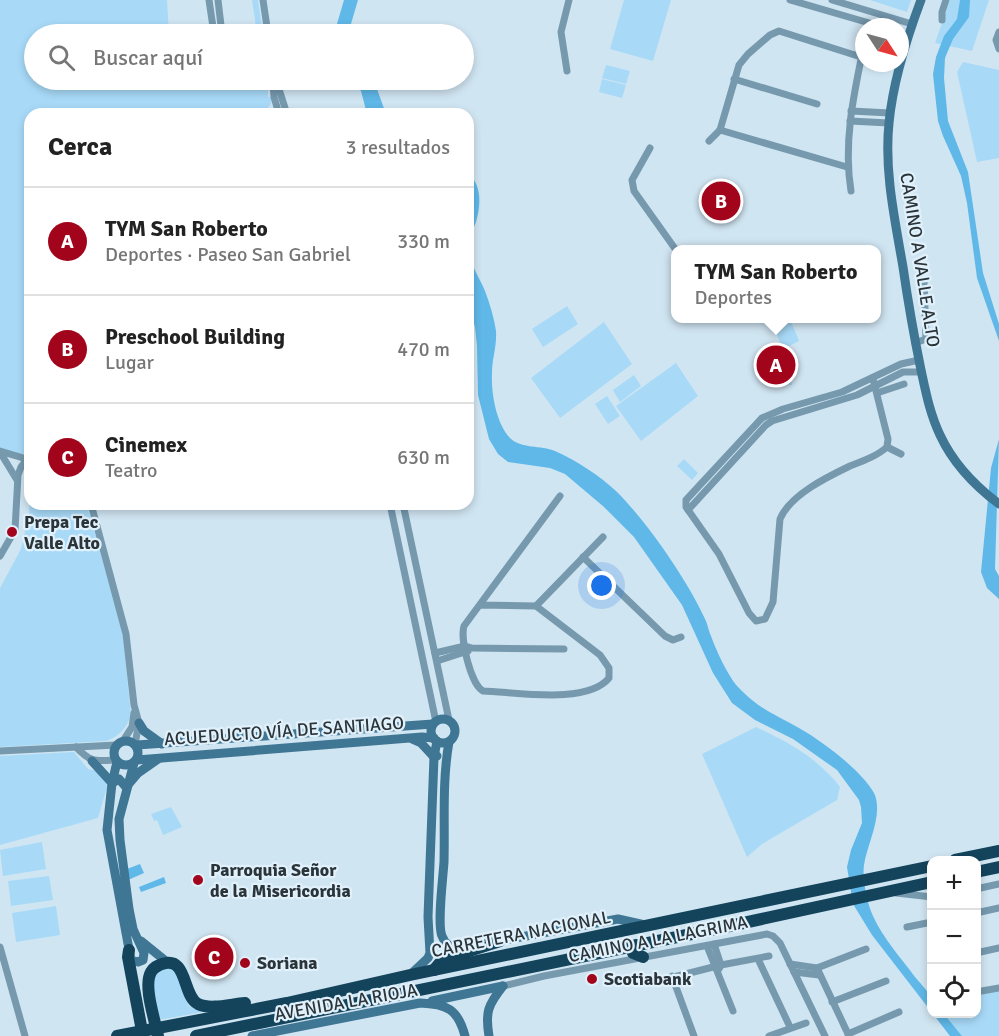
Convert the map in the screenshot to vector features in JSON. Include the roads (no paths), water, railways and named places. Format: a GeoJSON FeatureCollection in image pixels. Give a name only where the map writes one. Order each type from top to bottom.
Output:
{"type":"FeatureCollection","features":[{"type":"Feature","properties":{"kind":"highway"},"geometry":{"type":"LineString","coordinates":[[977,856],[999,851]]}},
{"type":"Feature","properties":{"kind":"highway","name":"CARRETERA NACIONAL"},"geometry":{"type":"LineString","coordinates":[[117,1036],[287,1003],[410,975],[927,867]]}},
{"type":"Feature","properties":{"kind":"highway"},"geometry":{"type":"LineString","coordinates":[[981,871],[999,867]]}},
{"type":"Feature","properties":{"kind":"highway","name":"CARRETERA NACIONAL"},"geometry":{"type":"LineString","coordinates":[[196,1036],[927,883]]}},
{"type":"Feature","properties":{"kind":"highway"},"geometry":{"type":"LineString","coordinates":[[434,970],[447,958],[500,940]]}},
{"type":"Feature","properties":{"kind":"highway"},"geometry":{"type":"LineString","coordinates":[[636,945],[632,949],[633,953],[643,957]]}},
{"type":"Feature","properties":{"kind":"highway"},"geometry":{"type":"LineString","coordinates":[[129,950],[128,957],[142,1031]]}},
{"type":"Feature","properties":{"kind":"highway"},"geometry":{"type":"LineString","coordinates":[[158,1036],[148,988],[149,978],[154,968],[167,962],[176,965],[180,970],[192,999],[200,1005],[287,1003]]}},
{"type":"Feature","properties":{"kind":"street"},"geometry":{"type":"LineString","coordinates":[[208,0],[212,24]]}},
{"type":"Feature","properties":{"kind":"street"},"geometry":{"type":"LineString","coordinates":[[218,0],[221,24]]}},
{"type":"Feature","properties":{"kind":"street"},"geometry":{"type":"LineString","coordinates":[[263,0],[267,24]]}},
{"type":"Feature","properties":{"kind":"street"},"geometry":{"type":"LineString","coordinates":[[567,71],[561,32],[569,0]]}},
{"type":"Feature","properties":{"kind":"street"},"geometry":{"type":"LineString","coordinates":[[790,0],[855,19]]}},
{"type":"Feature","properties":{"kind":"street"},"geometry":{"type":"LineString","coordinates":[[832,0],[912,24]]}},
{"type":"Feature","properties":{"kind":"street","name":"CAMINO A VALLE ALTO"},"geometry":{"type":"LineString","coordinates":[[909,28],[921,0]]}},
{"type":"Feature","properties":{"kind":"street"},"geometry":{"type":"LineString","coordinates":[[942,20],[946,0]]}},
{"type":"Feature","properties":{"kind":"street"},"geometry":{"type":"LineString","coordinates":[[709,141],[720,130],[734,79],[743,59],[776,31],[855,55]]}},
{"type":"Feature","properties":{"kind":"street"},"geometry":{"type":"LineString","coordinates":[[999,32],[996,40],[999,49]]}},
{"type":"Feature","properties":{"kind":"street"},"geometry":{"type":"LineString","coordinates":[[851,191],[847,167],[851,111],[858,72]]}},
{"type":"Feature","properties":{"kind":"street","name":"CAMINO A VALLE ALTO"},"geometry":{"type":"LineString","coordinates":[[898,72],[890,118],[889,179],[915,344],[928,406],[947,448],[970,478],[988,496],[999,503]]}},
{"type":"Feature","properties":{"kind":"street"},"geometry":{"type":"LineString","coordinates":[[734,79],[817,104]]}},
{"type":"Feature","properties":{"kind":"street"},"geometry":{"type":"LineString","coordinates":[[274,90],[277,108]]}},
{"type":"Feature","properties":{"kind":"street"},"geometry":{"type":"LineString","coordinates":[[279,90],[285,108]]}},
{"type":"Feature","properties":{"kind":"street"},"geometry":{"type":"LineString","coordinates":[[851,111],[890,118]]}},
{"type":"Feature","properties":{"kind":"street"},"geometry":{"type":"LineString","coordinates":[[850,121],[890,118]]}},
{"type":"Feature","properties":{"kind":"street"},"geometry":{"type":"LineString","coordinates":[[720,130],[847,167]]}},
{"type":"Feature","properties":{"kind":"street"},"geometry":{"type":"LineString","coordinates":[[650,148],[632,180],[632,185],[672,245]]}},
{"type":"Feature","properties":{"kind":"street"},"geometry":{"type":"LineString","coordinates":[[915,344],[926,339],[924,282]]}},
{"type":"Feature","properties":{"kind":"street"},"geometry":{"type":"LineString","coordinates":[[876,386],[888,439],[887,447],[809,489],[786,508],[780,519],[774,602],[769,614],[761,621],[752,618],[719,555],[688,510],[764,422],[822,402],[857,395],[919,360]]}},
{"type":"Feature","properties":{"kind":"street"},"geometry":{"type":"LineString","coordinates":[[902,368],[922,372]]}},
{"type":"Feature","properties":{"kind":"street"},"geometry":{"type":"LineString","coordinates":[[876,386],[904,384]]}},
{"type":"Feature","properties":{"kind":"street"},"geometry":{"type":"LineString","coordinates":[[887,447],[901,454]]}},
{"type":"Feature","properties":{"kind":"street"},"geometry":{"type":"LineString","coordinates":[[0,451],[24,459]]}},
{"type":"Feature","properties":{"kind":"street"},"geometry":{"type":"LineString","coordinates":[[0,451],[18,482]]}},
{"type":"Feature","properties":{"kind":"street"},"geometry":{"type":"LineString","coordinates":[[0,556],[15,530],[18,482],[21,466],[24,463]]}},
{"type":"Feature","properties":{"kind":"street"},"geometry":{"type":"LineString","coordinates":[[480,605],[536,606],[604,660],[610,673],[602,685],[553,695],[483,691],[476,686],[463,629],[480,605],[560,496]]}},
{"type":"Feature","properties":{"kind":"street"},"geometry":{"type":"LineString","coordinates":[[93,510],[126,634],[134,705],[139,723],[136,744],[139,752],[126,787],[119,819],[127,897],[133,929],[144,953],[143,960],[138,963],[131,960],[107,830],[117,761],[114,752],[132,727],[134,705]]}},
{"type":"Feature","properties":{"kind":"street"},"geometry":{"type":"LineString","coordinates":[[391,510],[435,723]]}},
{"type":"Feature","properties":{"kind":"street"},"geometry":{"type":"LineString","coordinates":[[404,510],[449,720]]}},
{"type":"Feature","properties":{"kind":"street"},"geometry":{"type":"LineString","coordinates":[[536,606],[603,537]]}},
{"type":"Feature","properties":{"kind":"street"},"geometry":{"type":"LineString","coordinates":[[583,557],[665,636],[673,640],[681,638]]}},
{"type":"Feature","properties":{"kind":"street"},"geometry":{"type":"LineString","coordinates":[[406,575],[417,571]]}},
{"type":"Feature","properties":{"kind":"street"},"geometry":{"type":"LineString","coordinates":[[437,661],[468,649],[564,649]]}},
{"type":"Feature","properties":{"kind":"street"},"geometry":{"type":"LineString","coordinates":[[435,652],[453,653]]}},
{"type":"Feature","properties":{"kind":"street"},"geometry":{"type":"LineString","coordinates":[[410,975],[428,958],[431,949],[428,916],[435,740],[431,731],[440,719],[449,720],[454,724],[455,732],[449,742],[446,761],[440,932],[445,942],[458,949],[618,919],[647,926]]}},
{"type":"Feature","properties":{"kind":"street"},"geometry":{"type":"LineString","coordinates":[[139,723],[149,735],[162,744]]}},
{"type":"Feature","properties":{"kind":"street","name":"ACUEDUCTO VÍA DE SANTIAGO"},"geometry":{"type":"LineString","coordinates":[[136,744],[162,744],[435,723]]}},
{"type":"Feature","properties":{"kind":"street"},"geometry":{"type":"LineString","coordinates":[[410,738],[421,743],[434,757]]}},
{"type":"Feature","properties":{"kind":"street","name":"ACUEDUCTO VÍA DE SANTIAGO"},"geometry":{"type":"LineString","coordinates":[[135,761],[410,738],[435,740]]}},
{"type":"Feature","properties":{"kind":"street"},"geometry":{"type":"LineString","coordinates":[[435,740],[449,742]]}},
{"type":"Feature","properties":{"kind":"street"},"geometry":{"type":"LineString","coordinates":[[0,752],[120,743],[136,744]]}},
{"type":"Feature","properties":{"kind":"street"},"geometry":{"type":"LineString","coordinates":[[76,747],[112,783]]}},
{"type":"Feature","properties":{"kind":"street"},"geometry":{"type":"LineString","coordinates":[[434,757],[441,756],[446,761]]}},
{"type":"Feature","properties":{"kind":"street"},"geometry":{"type":"LineString","coordinates":[[126,787],[138,773],[163,757]]}},
{"type":"Feature","properties":{"kind":"street"},"geometry":{"type":"LineString","coordinates":[[92,761],[117,761],[127,765],[135,761]]}},
{"type":"Feature","properties":{"kind":"street"},"geometry":{"type":"LineString","coordinates":[[112,783],[119,779],[126,787]]}},
{"type":"Feature","properties":{"kind":"street"},"geometry":{"type":"LineString","coordinates":[[981,888],[999,884]]}},
{"type":"Feature","properties":{"kind":"street"},"geometry":{"type":"LineString","coordinates":[[880,893],[927,897]]}},
{"type":"Feature","properties":{"kind":"street"},"geometry":{"type":"LineString","coordinates":[[981,912],[999,908]]}},
{"type":"Feature","properties":{"kind":"street"},"geometry":{"type":"LineString","coordinates":[[907,927],[927,923]]}},
{"type":"Feature","properties":{"kind":"street"},"geometry":{"type":"LineString","coordinates":[[133,929],[146,946],[167,962]]}},
{"type":"Feature","properties":{"kind":"street","name":"CAMINO A LA LAGRIMA"},"geometry":{"type":"LineString","coordinates":[[503,986],[544,976],[770,934],[780,943],[825,1036]]}},
{"type":"Feature","properties":{"kind":"street"},"geometry":{"type":"LineString","coordinates":[[710,945],[733,1011]]}},
{"type":"Feature","properties":{"kind":"street"},"geometry":{"type":"LineString","coordinates":[[0,948],[25,1036]]}},
{"type":"Feature","properties":{"kind":"street"},"geometry":{"type":"LineString","coordinates":[[981,951],[999,948]]}},
{"type":"Feature","properties":{"kind":"street"},"geometry":{"type":"LineString","coordinates":[[794,972],[818,972],[866,949]]}},
{"type":"Feature","properties":{"kind":"street"},"geometry":{"type":"LineString","coordinates":[[662,980],[769,956]]}},
{"type":"Feature","properties":{"kind":"street"},"geometry":{"type":"LineString","coordinates":[[758,959],[790,1028]]}},
{"type":"Feature","properties":{"kind":"street"},"geometry":{"type":"LineString","coordinates":[[790,964],[818,972],[849,1035],[899,1012]]}},
{"type":"Feature","properties":{"kind":"street"},"geometry":{"type":"LineString","coordinates":[[672,976],[694,1036]]}},
{"type":"Feature","properties":{"kind":"street"},"geometry":{"type":"LineString","coordinates":[[832,1002],[886,981]]}},
{"type":"Feature","properties":{"kind":"street"},"geometry":{"type":"LineString","coordinates":[[420,1003],[503,986]]}},
{"type":"Feature","properties":{"kind":"street"},"geometry":{"type":"LineString","coordinates":[[487,1036],[486,1018],[489,1006],[503,986]]}},
{"type":"Feature","properties":{"kind":"street"},"geometry":{"type":"LineString","coordinates":[[981,991],[999,988]]}},
{"type":"Feature","properties":{"kind":"street","name":"AVENIDA LA RIOJA"},"geometry":{"type":"LineString","coordinates":[[252,1036],[420,1003],[437,1004],[452,1010],[465,1036]]}},
{"type":"Feature","properties":{"kind":"street"},"geometry":{"type":"LineString","coordinates":[[769,1036],[806,1023]]}},
{"type":"Feature","properties":{"kind":"place","name":"Preschool Building"},"geometry":{"type":"Point","coordinates":[721,201]}},
{"type":"Feature","properties":{"kind":"place","name":"TYM San Roberto"},"geometry":{"type":"Point","coordinates":[776,365]}},
{"type":"Feature","properties":{"kind":"place","name":"Prepa Tec Valle Alto"},"geometry":{"type":"Point","coordinates":[12,532]}},
{"type":"Feature","properties":{"kind":"place","name":"Parroquia Señor de la Misericordia"},"geometry":{"type":"Point","coordinates":[198,880]}},
{"type":"Feature","properties":{"kind":"place","name":"Cinemex"},"geometry":{"type":"Point","coordinates":[214,957]}},
{"type":"Feature","properties":{"kind":"place","name":"Soriana"},"geometry":{"type":"Point","coordinates":[245,963]}},
{"type":"Feature","properties":{"kind":"place","name":"Scotiabank"},"geometry":{"type":"Point","coordinates":[592,979]}}]}
